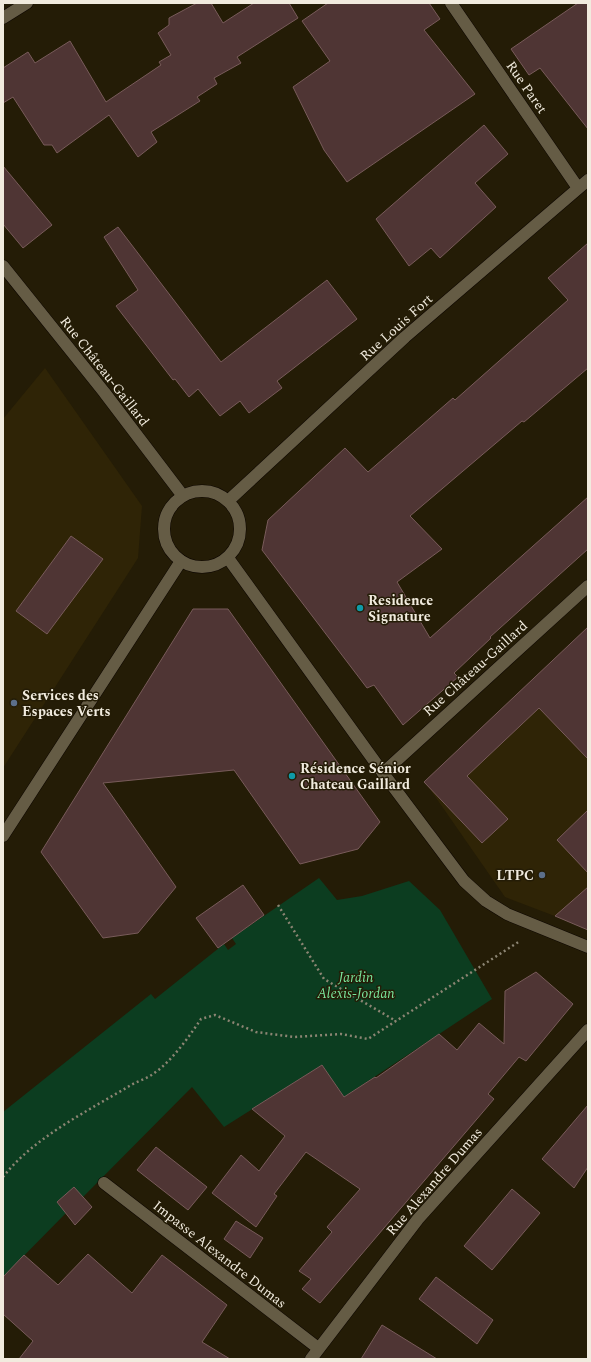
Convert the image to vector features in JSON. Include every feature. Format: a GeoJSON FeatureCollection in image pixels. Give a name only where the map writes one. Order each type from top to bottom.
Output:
{"type":"FeatureCollection","features":[{"type":"Feature","properties":{"kind":"street"},"geometry":{"type":"LineString","coordinates":[[3,18],[27,3]]}},
{"type":"Feature","properties":{"kind":"street","name":"Rue Paret"},"geometry":{"type":"LineString","coordinates":[[452,3],[578,188]]}},
{"type":"Feature","properties":{"kind":"street","name":"Rue Louis Fort"},"geometry":{"type":"LineString","coordinates":[[228,501],[405,337],[588,180]]}},
{"type":"Feature","properties":{"kind":"street","name":"Rue Château-Gaillard"},"geometry":{"type":"LineString","coordinates":[[3,266],[104,392],[183,496]]}},
{"type":"Feature","properties":{"kind":"street"},"geometry":{"type":"LineString","coordinates":[[192,492],[211,492],[228,501],[236,511],[240,523],[240,536],[236,548],[228,558],[217,565],[205,568],[192,567],[181,561],[171,552],[165,541],[164,528],[166,515],[173,504],[183,496],[192,492]]}},
{"type":"Feature","properties":{"kind":"street"},"geometry":{"type":"LineString","coordinates":[[228,558],[383,773],[464,881],[486,901],[532,925],[588,946]]}},
{"type":"Feature","properties":{"kind":"street"},"geometry":{"type":"LineString","coordinates":[[3,836],[181,561]]}},
{"type":"Feature","properties":{"kind":"street","name":"Rue Château-Gaillard"},"geometry":{"type":"LineString","coordinates":[[383,773],[588,586]]}},
{"type":"Feature","properties":{"kind":"street","name":"Rue Alexandre Dumas"},"geometry":{"type":"LineString","coordinates":[[311,1359],[418,1219],[588,1030]]}},
{"type":"Feature","properties":{"kind":"street","name":"Impasse Alexandre Dumas"},"geometry":{"type":"LineString","coordinates":[[104,1183],[318,1348]]}},
{"type":"Feature","properties":{"kind":"path"},"geometry":{"type":"LineString","coordinates":[[278,905],[324,979],[396,1021]]}},
{"type":"Feature","properties":{"kind":"path"},"geometry":{"type":"LineString","coordinates":[[3,1177],[15,1161],[34,1145],[56,1130],[153,1074],[168,1060],[201,1019],[208,1016],[220,1017],[256,1032],[294,1037],[341,1034],[368,1039],[521,941]]}},
{"type":"Feature","properties":{"kind":"shaded area"},"geometry":{"type":"Polygon","coordinates":[[[45,368],[142,506],[138,558],[3,768],[3,419],[45,368]]]}},
{"type":"Feature","properties":{"kind":"shaded area"},"geometry":{"type":"Polygon","coordinates":[[[588,627],[588,920],[581,926],[505,897],[425,782],[588,627]]]}},
{"type":"Feature","properties":{"kind":"green space","name":"Jardin Alexis-Jordan"},"geometry":{"type":"Polygon","coordinates":[[[319,878],[337,900],[362,896],[409,881],[440,910],[492,999],[344,1097],[322,1065],[224,1127],[192,1087],[83,1197],[74,1188],[57,1202],[66,1213],[3,1277],[3,1112],[151,994],[155,999],[224,944],[228,950],[236,944],[232,938],[319,878]]]}},
{"type":"Feature","properties":{"kind":"building"},"geometry":{"type":"Polygon","coordinates":[[[197,3],[211,3],[223,23],[254,3],[289,3],[298,18],[237,57],[241,63],[214,78],[217,84],[197,97],[200,101],[151,132],[157,142],[138,157],[109,115],[57,153],[52,145],[44,145],[13,97],[3,103],[3,68],[28,52],[35,63],[70,41],[106,102],[161,65],[159,62],[171,55],[158,33],[169,25],[169,18],[197,3]]]}},
{"type":"Feature","properties":{"kind":"building"},"geometry":{"type":"Polygon","coordinates":[[[328,3],[429,3],[440,19],[424,30],[475,94],[347,182],[324,150],[293,87],[330,61],[302,21],[328,3]]]}},
{"type":"Feature","properties":{"kind":"building"},"geometry":{"type":"Polygon","coordinates":[[[578,3],[588,3],[588,129],[540,68],[529,75],[511,49],[578,3]]]}},
{"type":"Feature","properties":{"kind":"building"},"geometry":{"type":"Polygon","coordinates":[[[484,125],[508,154],[475,183],[496,207],[440,258],[431,248],[409,266],[376,219],[484,125]]]}},
{"type":"Feature","properties":{"kind":"building"},"geometry":{"type":"Polygon","coordinates":[[[3,166],[52,225],[23,248],[3,224],[3,166]]]}},
{"type":"Feature","properties":{"kind":"building"},"geometry":{"type":"Polygon","coordinates":[[[118,227],[221,362],[327,280],[357,319],[277,381],[282,388],[249,413],[240,401],[220,416],[198,389],[189,397],[175,379],[173,380],[116,306],[138,290],[104,237],[118,227]]]}},
{"type":"Feature","properties":{"kind":"building"},"geometry":{"type":"Polygon","coordinates":[[[588,243],[588,368],[524,422],[522,421],[410,516],[442,549],[397,582],[430,638],[588,497],[588,549],[490,637],[491,638],[454,673],[458,677],[403,725],[374,685],[367,688],[262,550],[268,520],[345,448],[368,472],[453,398],[455,400],[568,300],[548,278],[588,243]]]}},
{"type":"Feature","properties":{"kind":"building"},"geometry":{"type":"Polygon","coordinates":[[[71,536],[103,559],[47,634],[16,611],[71,536]]]}},
{"type":"Feature","properties":{"kind":"building","name":"Résidence Sénior Chateau Gaillard"},"geometry":{"type":"Polygon","coordinates":[[[193,609],[228,609],[380,822],[358,849],[300,864],[234,770],[103,783],[176,887],[138,933],[103,938],[41,852],[193,609]]]}},
{"type":"Feature","properties":{"kind":"building"},"geometry":{"type":"Polygon","coordinates":[[[588,627],[588,759],[539,708],[467,776],[508,819],[482,843],[424,782],[588,627]]]}},
{"type":"Feature","properties":{"kind":"building"},"geometry":{"type":"Polygon","coordinates":[[[588,810],[588,873],[557,840],[588,810]]]}},
{"type":"Feature","properties":{"kind":"building"},"geometry":{"type":"Polygon","coordinates":[[[243,885],[264,915],[218,948],[196,918],[243,885]]]}},
{"type":"Feature","properties":{"kind":"building"},"geometry":{"type":"Polygon","coordinates":[[[588,887],[588,930],[555,916],[588,887]]]}},
{"type":"Feature","properties":{"kind":"building"},"geometry":{"type":"Polygon","coordinates":[[[536,972],[573,1004],[526,1061],[519,1057],[488,1094],[494,1099],[320,1303],[302,1289],[311,1279],[299,1271],[332,1232],[327,1227],[360,1189],[306,1152],[274,1194],[277,1196],[256,1227],[212,1193],[241,1155],[259,1171],[285,1136],[252,1109],[322,1065],[344,1097],[375,1077],[376,1078],[439,1034],[457,1050],[479,1023],[504,1044],[505,991],[536,972]]]}},
{"type":"Feature","properties":{"kind":"building"},"geometry":{"type":"Polygon","coordinates":[[[588,1105],[588,1167],[574,1188],[542,1159],[588,1105]]]}},
{"type":"Feature","properties":{"kind":"building"},"geometry":{"type":"Polygon","coordinates":[[[156,1147],[207,1187],[188,1210],[137,1170],[156,1147]]]}},
{"type":"Feature","properties":{"kind":"building"},"geometry":{"type":"Polygon","coordinates":[[[74,1187],[92,1207],[75,1225],[57,1202],[74,1187]]]}},
{"type":"Feature","properties":{"kind":"building"},"geometry":{"type":"Polygon","coordinates":[[[512,1189],[540,1213],[492,1270],[464,1246],[512,1189]]]}},
{"type":"Feature","properties":{"kind":"building"},"geometry":{"type":"Polygon","coordinates":[[[236,1221],[263,1238],[250,1258],[224,1239],[236,1221]]]}},
{"type":"Feature","properties":{"kind":"building"},"geometry":{"type":"Polygon","coordinates":[[[88,1254],[132,1293],[162,1255],[227,1305],[202,1342],[230,1359],[19,1359],[33,1341],[3,1314],[3,1277],[24,1255],[58,1285],[88,1254]]]}},
{"type":"Feature","properties":{"kind":"building"},"geometry":{"type":"Polygon","coordinates":[[[436,1277],[493,1320],[477,1344],[419,1299],[436,1277]]]}},
{"type":"Feature","properties":{"kind":"building"},"geometry":{"type":"Polygon","coordinates":[[[382,1325],[437,1359],[361,1359],[382,1325]]]}},
{"type":"Feature","properties":{"kind":"place","name":"Residence Signature"},"geometry":{"type":"Point","coordinates":[360,608]}},
{"type":"Feature","properties":{"kind":"place","name":"Services des Espaces Verts"},"geometry":{"type":"Point","coordinates":[14,703]}},
{"type":"Feature","properties":{"kind":"place","name":"Résidence Sénior Chateau Gaillard"},"geometry":{"type":"Point","coordinates":[292,776]}},
{"type":"Feature","properties":{"kind":"place","name":"LTPC"},"geometry":{"type":"Point","coordinates":[542,875]}}]}
